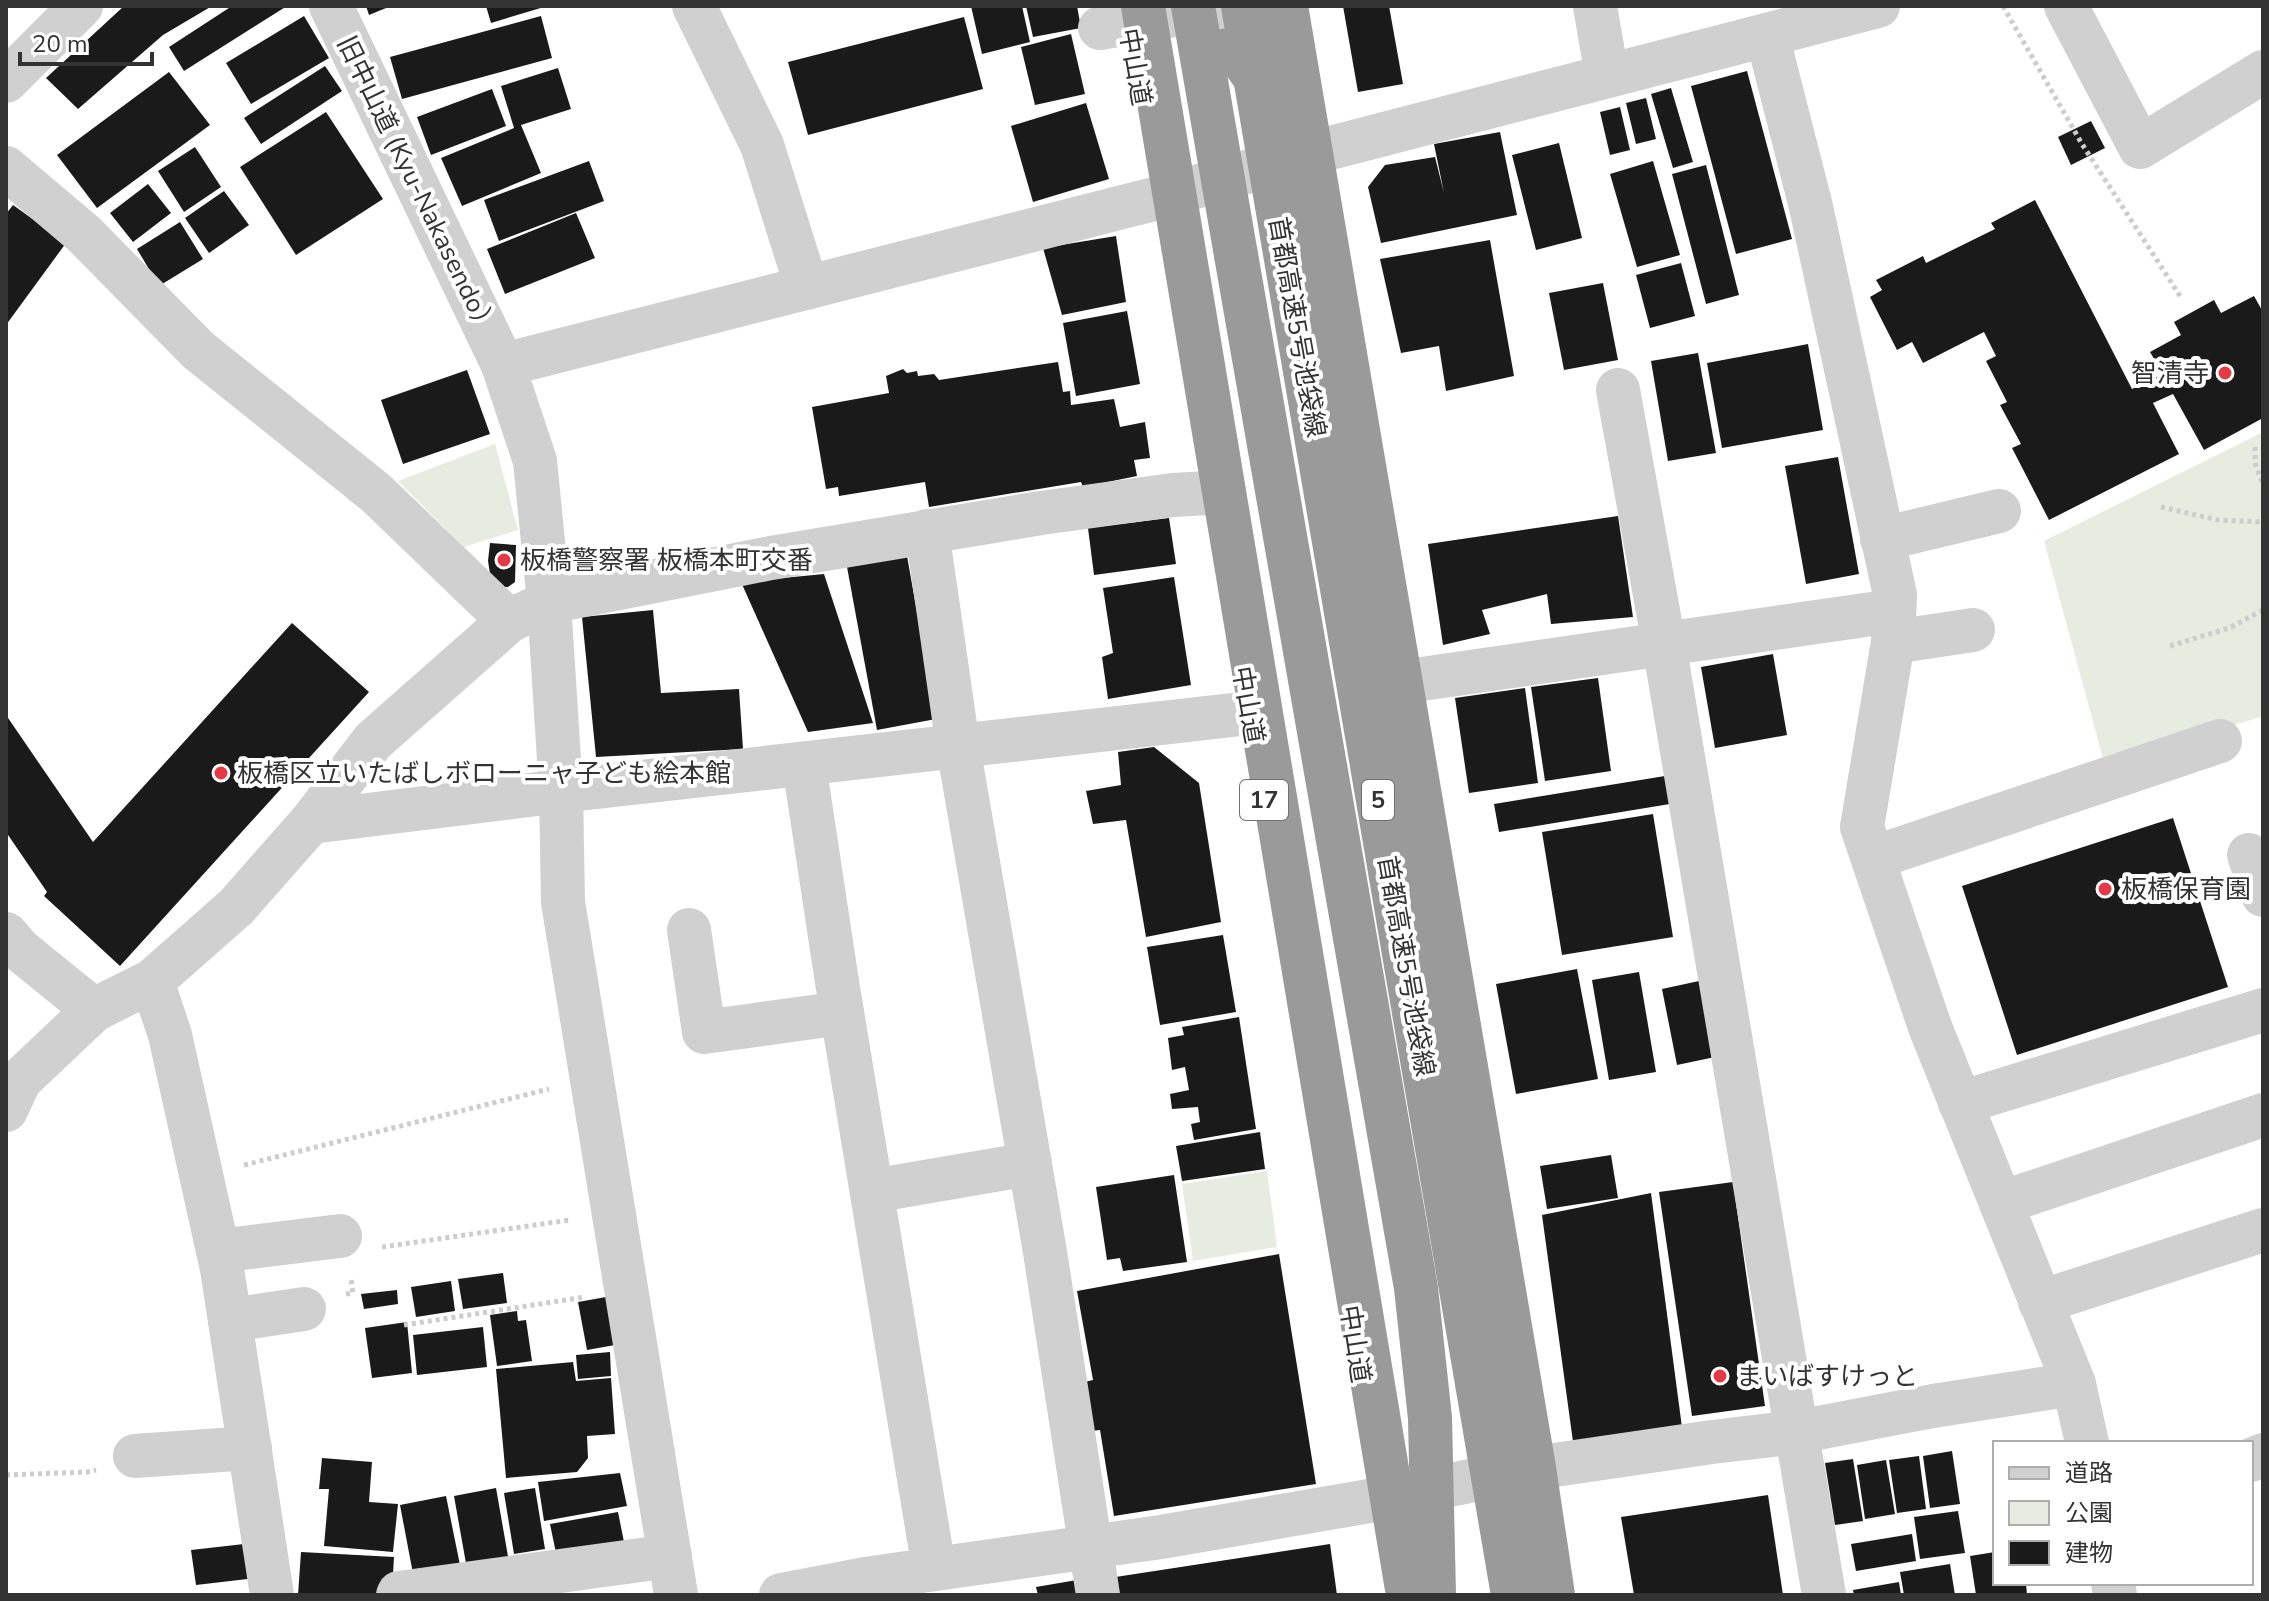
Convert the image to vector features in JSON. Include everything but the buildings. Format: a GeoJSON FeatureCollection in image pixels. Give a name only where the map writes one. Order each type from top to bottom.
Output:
{"type":"FeatureCollection","features":[{"type":"Feature","properties":{"kind":"highway"},"geometry":{"type":"LineString","coordinates":[[1143,6],[1408,1595]]}},
{"type":"Feature","properties":{"kind":"highway"},"geometry":{"type":"LineString","coordinates":[[1286,6],[1553,1595]]}},
{"type":"Feature","properties":{"kind":"highway"},"geometry":{"type":"LineString","coordinates":[[1220,11],[1311,153]]}},
{"type":"Feature","properties":{"kind":"highway"},"geometry":{"type":"LineString","coordinates":[[1220,11],[1416,1288],[1430,1418],[1434,1595]]}},
{"type":"Feature","properties":{"kind":"highway","name":"首都高速5号池袋線"},"geometry":{"type":"LineString","coordinates":[[1220,11],[1513,1595]]}},
{"type":"Feature","properties":{"kind":"highway","name":"中山道"},"geometry":{"type":"LineString","coordinates":[[1112,17],[1158,198],[1250,713],[1395,1595]]}},
{"type":"Feature","properties":{"kind":"street"},"geometry":{"type":"LineString","coordinates":[[6,81],[81,6]]}},
{"type":"Feature","properties":{"kind":"street","name":"旧中山道 (Kyu-Nakasendo）"},"geometry":{"type":"LineString","coordinates":[[331,6],[503,365],[535,461],[549,602],[561,791],[563,902],[673,1575]]}},
{"type":"Feature","properties":{"kind":"street"},"geometry":{"type":"LineString","coordinates":[[694,6],[762,145],[807,288]]}},
{"type":"Feature","properties":{"kind":"street"},"geometry":{"type":"LineString","coordinates":[[1595,6],[1607,76]]}},
{"type":"Feature","properties":{"kind":"street"},"geometry":{"type":"LineString","coordinates":[[503,365],[1158,198],[1311,153],[1878,6]]}},
{"type":"Feature","properties":{"kind":"street"},"geometry":{"type":"LineString","coordinates":[[2066,6],[2140,147],[2263,72]]}},
{"type":"Feature","properties":{"kind":"street"},"geometry":{"type":"LineString","coordinates":[[1112,17],[1220,11]]}},
{"type":"Feature","properties":{"kind":"street"},"geometry":{"type":"LineString","coordinates":[[1767,35],[1811,207],[1895,595],[1862,827],[1930,1027],[2074,1384],[2087,1441]]}},
{"type":"Feature","properties":{"kind":"street"},"geometry":{"type":"LineString","coordinates":[[7,172],[84,234],[198,350],[376,493],[509,621]]}},
{"type":"Feature","properties":{"kind":"street"},"geometry":{"type":"LineString","coordinates":[[1618,390],[1664,644],[1824,1595]]}},
{"type":"Feature","properties":{"kind":"street"},"geometry":{"type":"LineString","coordinates":[[6,1110],[20,1080],[94,1010],[152,981],[236,907],[311,822],[373,741],[509,621],[549,602],[771,558],[1055,511],[1209,493]]}},
{"type":"Feature","properties":{"kind":"street"},"geometry":{"type":"LineString","coordinates":[[1882,539],[1999,511]]}},
{"type":"Feature","properties":{"kind":"street"},"geometry":{"type":"LineString","coordinates":[[927,531],[958,746],[1030,1164],[1098,1595]]}},
{"type":"Feature","properties":{"kind":"street"},"geometry":{"type":"LineString","coordinates":[[1401,682],[1664,644],[1893,626],[1973,630]]}},
{"type":"Feature","properties":{"kind":"street"},"geometry":{"type":"LineString","coordinates":[[311,822],[1250,713]]}},
{"type":"Feature","properties":{"kind":"street"},"geometry":{"type":"LineString","coordinates":[[1873,858],[2220,741]]}},
{"type":"Feature","properties":{"kind":"street"},"geometry":{"type":"LineString","coordinates":[[804,764],[934,1569]]}},
{"type":"Feature","properties":{"kind":"street"},"geometry":{"type":"LineString","coordinates":[[689,930],[704,1032],[842,1013]]}},
{"type":"Feature","properties":{"kind":"street"},"geometry":{"type":"LineString","coordinates":[[6,934],[20,950],[94,1010]]}},
{"type":"Feature","properties":{"kind":"street"},"geometry":{"type":"LineString","coordinates":[[152,981],[170,1035],[218,1251],[250,1448],[263,1594]]}},
{"type":"Feature","properties":{"kind":"street"},"geometry":{"type":"LineString","coordinates":[[1960,1103],[2263,1010]]}},
{"type":"Feature","properties":{"kind":"street"},"geometry":{"type":"LineString","coordinates":[[2001,1203],[2263,1115]]}},
{"type":"Feature","properties":{"kind":"street"},"geometry":{"type":"LineString","coordinates":[[872,1191],[1030,1164]]}},
{"type":"Feature","properties":{"kind":"street"},"geometry":{"type":"LineString","coordinates":[[2040,1302],[2263,1230]]}},
{"type":"Feature","properties":{"kind":"street"},"geometry":{"type":"LineString","coordinates":[[218,1251],[355,1250]]}},
{"type":"Feature","properties":{"kind":"street"},"geometry":{"type":"LineString","coordinates":[[230,1320],[304,1309]]}},
{"type":"Feature","properties":{"kind":"street"},"geometry":{"type":"LineString","coordinates":[[781,1595],[865,1579],[1176,1535],[1534,1468],[1797,1432],[2074,1384]]}},
{"type":"Feature","properties":{"kind":"street"},"geometry":{"type":"LineString","coordinates":[[135,1456],[250,1448]]}},
{"type":"Feature","properties":{"kind":"street"},"geometry":{"type":"LineString","coordinates":[[398,1595],[673,1575]]}},
{"type":"Feature","properties":{"kind":"path"},"geometry":{"type":"LineString","coordinates":[[2255,447],[2255,463],[2263,485]]}},
{"type":"Feature","properties":{"kind":"path"},"geometry":{"type":"LineString","coordinates":[[2161,507],[2218,520],[2263,522]]}},
{"type":"Feature","properties":{"kind":"path"},"geometry":{"type":"LineString","coordinates":[[2170,646],[2229,628],[2263,610]]}},
{"type":"Feature","properties":{"kind":"path"},"geometry":{"type":"LineString","coordinates":[[202,1176],[592,1079]]}},
{"type":"Feature","properties":{"kind":"path"},"geometry":{"type":"LineString","coordinates":[[304,1309],[308,1298],[353,1293],[355,1250],[614,1213]]}},
{"type":"Feature","properties":{"kind":"path"},"geometry":{"type":"LineString","coordinates":[[404,1325],[626,1290]]}},
{"type":"Feature","properties":{"kind":"path"},"geometry":{"type":"LineString","coordinates":[[6,1475],[87,1472],[135,1456]]}},
{"type":"Feature","properties":{"kind":"green space"},"geometry":{"type":"Polygon","coordinates":[[[2263,432],[2263,716],[2105,766],[2044,541],[2263,432]]]}},
{"type":"Feature","properties":{"kind":"green space"},"geometry":{"type":"Polygon","coordinates":[[[495,444],[518,530],[464,547],[398,481],[495,444]]]}},
{"type":"Feature","properties":{"kind":"green space"},"geometry":{"type":"Polygon","coordinates":[[[1267,1171],[1277,1247],[1193,1261],[1182,1184],[1267,1171]]]}},
{"type":"Feature","properties":{"kind":"place","name":"智清寺"},"geometry":{"type":"Point","coordinates":[2225,373]}},
{"type":"Feature","properties":{"kind":"place","name":"板橋警察署 板橋本町交番"},"geometry":{"type":"Point","coordinates":[504,560]}},
{"type":"Feature","properties":{"kind":"place","name":"板橋区立いたばしボローニャ子ども絵本館"},"geometry":{"type":"Point","coordinates":[221,773]}},
{"type":"Feature","properties":{"kind":"place","name":"板橋保育園"},"geometry":{"type":"Point","coordinates":[2105,889]}},
{"type":"Feature","properties":{"kind":"place","name":"まいばすけっと"},"geometry":{"type":"Point","coordinates":[1720,1376]}}]}
